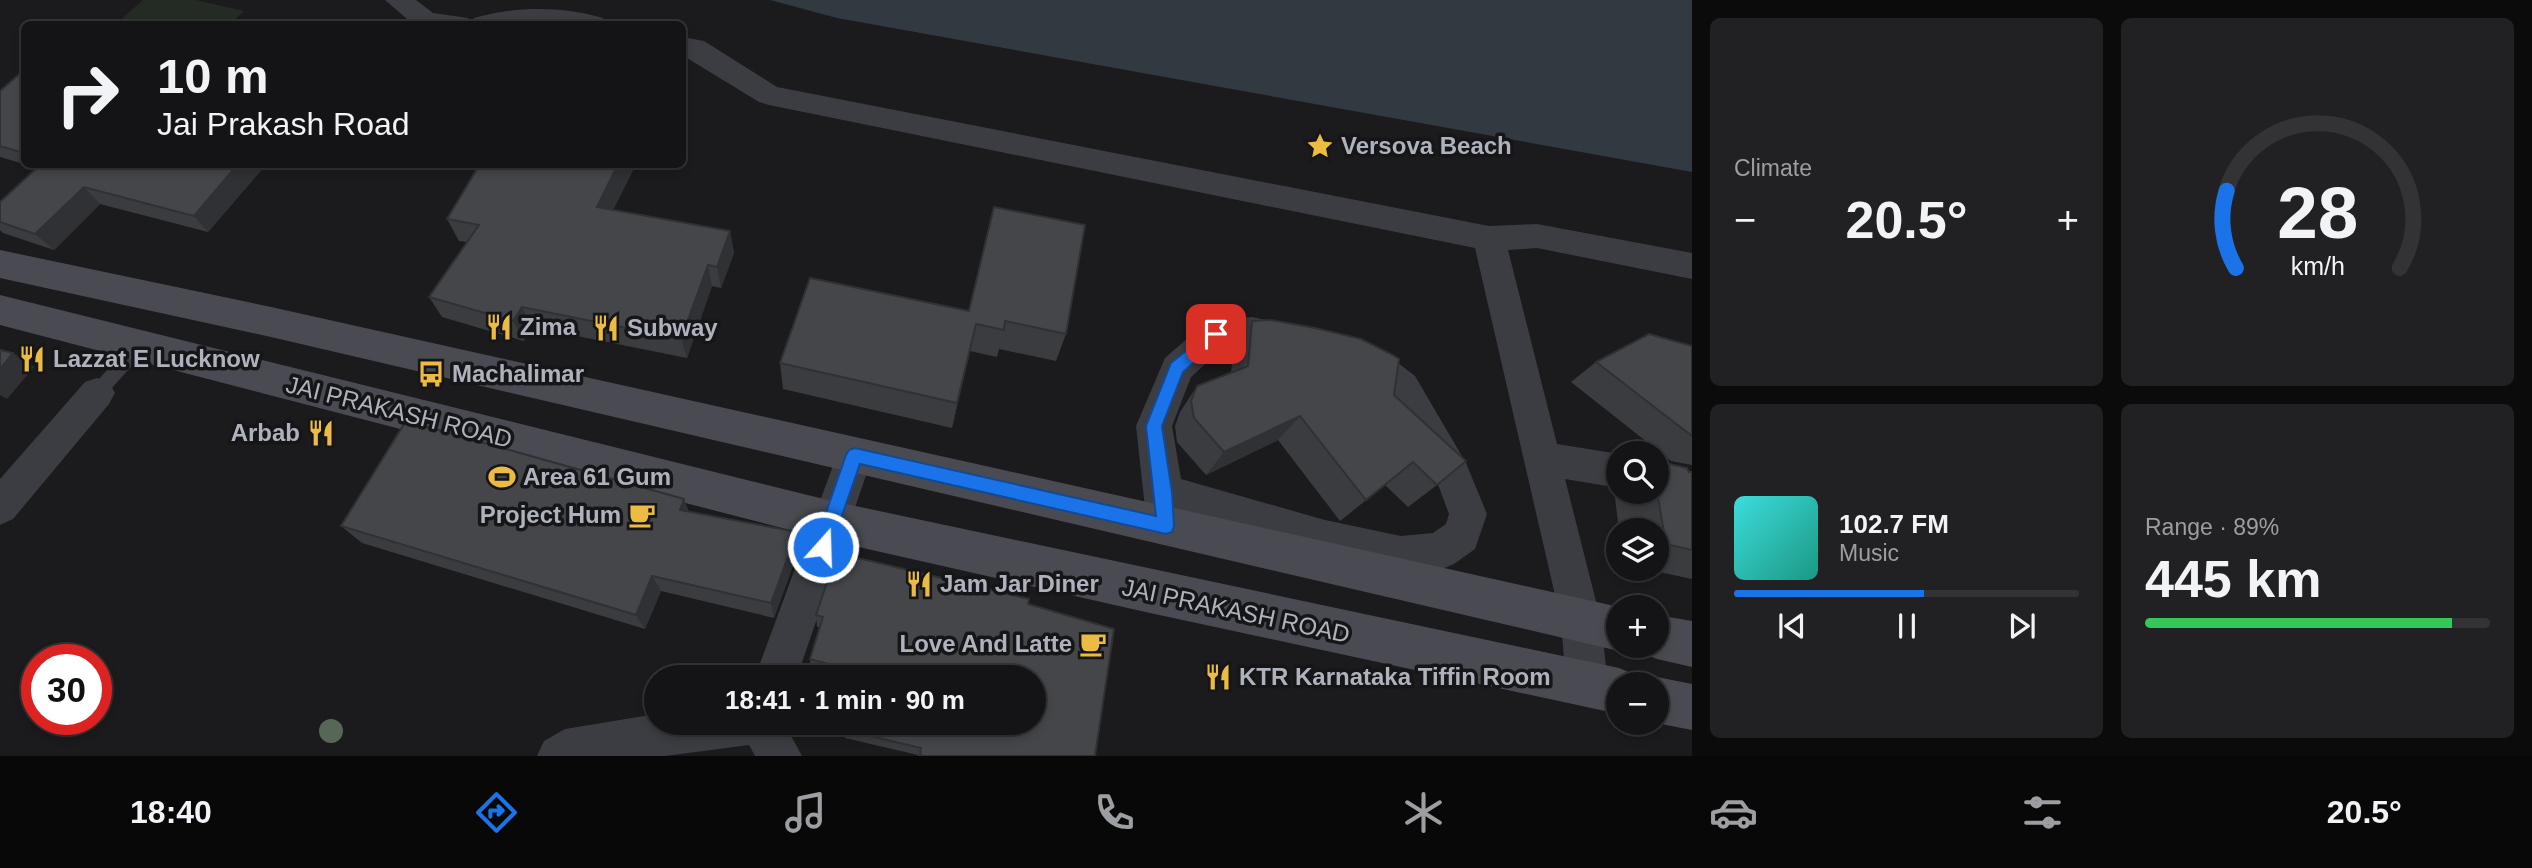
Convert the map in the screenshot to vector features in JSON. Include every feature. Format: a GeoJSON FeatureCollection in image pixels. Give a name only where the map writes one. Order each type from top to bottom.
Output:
{"type":"FeatureCollection","features":[{"type":"Feature","properties":{"kind":"main road"},"geometry":{"type":"LineString","coordinates":[[0,264],[855,455],[1165,509],[1600,625]]}},
{"type":"Feature","properties":{"kind":"main road"},"geometry":{"type":"LineString","coordinates":[[13,313],[63,278]]}},
{"type":"Feature","properties":{"kind":"main road","name":"JAI PRAKASH ROAD"},"geometry":{"type":"LineString","coordinates":[[13,313],[832,522],[1603,688]]}},
{"type":"Feature","properties":{"kind":"main road"},"geometry":{"type":"LineString","coordinates":[[411,415],[447,362]]}},
{"type":"Feature","properties":{"kind":"main road"},"geometry":{"type":"LineString","coordinates":[[1669,639],[1692,644]]}},
{"type":"Feature","properties":{"kind":"main road"},"geometry":{"type":"LineString","coordinates":[[1669,702],[1692,707]]}},
{"type":"Feature","properties":{"kind":"street"},"geometry":{"type":"LineString","coordinates":[[398,0],[426,21]]}},
{"type":"Feature","properties":{"kind":"street"},"geometry":{"type":"LineString","coordinates":[[506,21],[536,17],[578,21]]}},
{"type":"Feature","properties":{"kind":"street"},"geometry":{"type":"LineString","coordinates":[[686,47],[694,48],[769,94],[1489,238],[1537,236],[1692,266]]}},
{"type":"Feature","properties":{"kind":"street"},"geometry":{"type":"LineString","coordinates":[[1489,238],[1543,458],[1600,625],[1603,688]]}},
{"type":"Feature","properties":{"kind":"street"},"geometry":{"type":"LineString","coordinates":[[1252,331],[1340,348],[1373,363],[1403,387],[1453,475],[1468,514],[1461,536],[1440,551],[1401,555],[1325,538],[1165,509],[1154,426],[1177,368],[1216,334],[1252,331]]}},
{"type":"Feature","properties":{"kind":"street"},"geometry":{"type":"LineString","coordinates":[[0,507],[97,393]]}},
{"type":"Feature","properties":{"kind":"street"},"geometry":{"type":"LineString","coordinates":[[780,665],[855,455]]}},
{"type":"Feature","properties":{"kind":"street"},"geometry":{"type":"LineString","coordinates":[[1543,458],[1606,469]]}},
{"type":"Feature","properties":{"kind":"street"},"geometry":{"type":"LineString","coordinates":[[559,756],[565,751],[661,735]]}},
{"type":"Feature","properties":{"kind":"street"},"geometry":{"type":"LineString","coordinates":[[767,735],[780,756]]}},
{"type":"Feature","properties":{"kind":"lane"},"geometry":{"type":"LineString","coordinates":[[97,393],[139,346]]}},
{"type":"Feature","properties":{"kind":"shaded area"},"geometry":{"type":"Polygon","coordinates":[[[143,0],[196,0],[244,11],[233,21],[119,21],[143,0]]]}},
{"type":"Feature","properties":{"kind":"shaded area"},"geometry":{"type":"Polygon","coordinates":[[[770,0],[1692,0],[1692,172],[837,18],[770,0]]]}},
{"type":"Feature","properties":{"kind":"building"},"geometry":{"type":"Polygon","coordinates":[[[21,73],[21,152],[0,146],[0,91],[21,73]]]}},
{"type":"Feature","properties":{"kind":"building"},"geometry":{"type":"Polygon","coordinates":[[[37,168],[235,168],[194,216],[84,187],[35,234],[0,222],[0,202],[37,168]]]}},
{"type":"Feature","properties":{"kind":"building"},"geometry":{"type":"Polygon","coordinates":[[[478,168],[616,168],[597,207],[730,231],[717,267],[708,265],[681,339],[522,307],[513,321],[429,297],[479,225],[447,219],[478,168]]]}},
{"type":"Feature","properties":{"kind":"building"},"geometry":{"type":"Polygon","coordinates":[[[994,207],[1085,225],[1066,334],[1005,321],[1004,330],[976,324],[957,403],[780,363],[810,278],[969,311],[994,207]]]}},
{"type":"Feature","properties":{"kind":"building"},"geometry":{"type":"Polygon","coordinates":[[[1271,320],[1361,339],[1399,359],[1394,395],[1466,461],[1437,485],[1413,462],[1366,500],[1300,416],[1224,452],[1194,418],[1191,401],[1197,386],[1248,366],[1252,321],[1271,320]]]}},
{"type":"Feature","properties":{"kind":"building"},"geometry":{"type":"Polygon","coordinates":[[[1649,334],[1692,346],[1692,436],[1596,362],[1649,334]]]}},
{"type":"Feature","properties":{"kind":"building"},"geometry":{"type":"Polygon","coordinates":[[[0,350],[13,353],[0,369],[0,350]]]}},
{"type":"Feature","properties":{"kind":"building"},"geometry":{"type":"Polygon","coordinates":[[[406,421],[684,499],[680,510],[797,532],[771,603],[652,576],[636,615],[341,526],[406,421]]]}},
{"type":"Feature","properties":{"kind":"building"},"geometry":{"type":"Polygon","coordinates":[[[1669,464],[1687,468],[1692,472],[1692,550],[1669,545],[1669,518],[1662,518],[1659,504],[1669,504],[1669,464]]]}},
{"type":"Feature","properties":{"kind":"building"},"geometry":{"type":"Polygon","coordinates":[[[837,553],[1029,599],[1028,604],[1114,629],[1095,756],[924,756],[920,755],[921,748],[866,735],[1046,735],[1046,665],[832,665],[810,659],[823,617],[816,615],[837,553]]]}},
{"type":"Feature","properties":{"kind":"place","name":"Versova Beach"},"geometry":{"type":"Point","coordinates":[1320,146]}},
{"type":"Feature","properties":{"kind":"place","name":"Zima"},"geometry":{"type":"Point","coordinates":[499,327]}},
{"type":"Feature","properties":{"kind":"place","name":"Subway"},"geometry":{"type":"Point","coordinates":[606,328]}},
{"type":"Feature","properties":{"kind":"place","name":"Lazzat E Lucknow"},"geometry":{"type":"Point","coordinates":[32,359]}},
{"type":"Feature","properties":{"kind":"place","name":"Machalimar"},"geometry":{"type":"Point","coordinates":[431,374]}},
{"type":"Feature","properties":{"kind":"place","name":"Arbab"},"geometry":{"type":"Point","coordinates":[321,433]}},
{"type":"Feature","properties":{"kind":"place","name":"Area 61 Gum"},"geometry":{"type":"Point","coordinates":[502,477]}},
{"type":"Feature","properties":{"kind":"place","name":"Project Hum"},"geometry":{"type":"Point","coordinates":[642,515]}},
{"type":"Feature","properties":{"kind":"place","name":"Jam Jar Diner"},"geometry":{"type":"Point","coordinates":[919,584]}},
{"type":"Feature","properties":{"kind":"place","name":"Love And Latte"},"geometry":{"type":"Point","coordinates":[1093,644]}},
{"type":"Feature","properties":{"kind":"place","name":"KTR Karnataka Tiffin Room"},"geometry":{"type":"Point","coordinates":[1218,677]}},
{"type":"Feature","properties":{"kind":"route"},"geometry":{"type":"LineString","coordinates":[[823,547],[855,455],[1166,526],[1154,426],[1177,368],[1216,334]]}}]}
